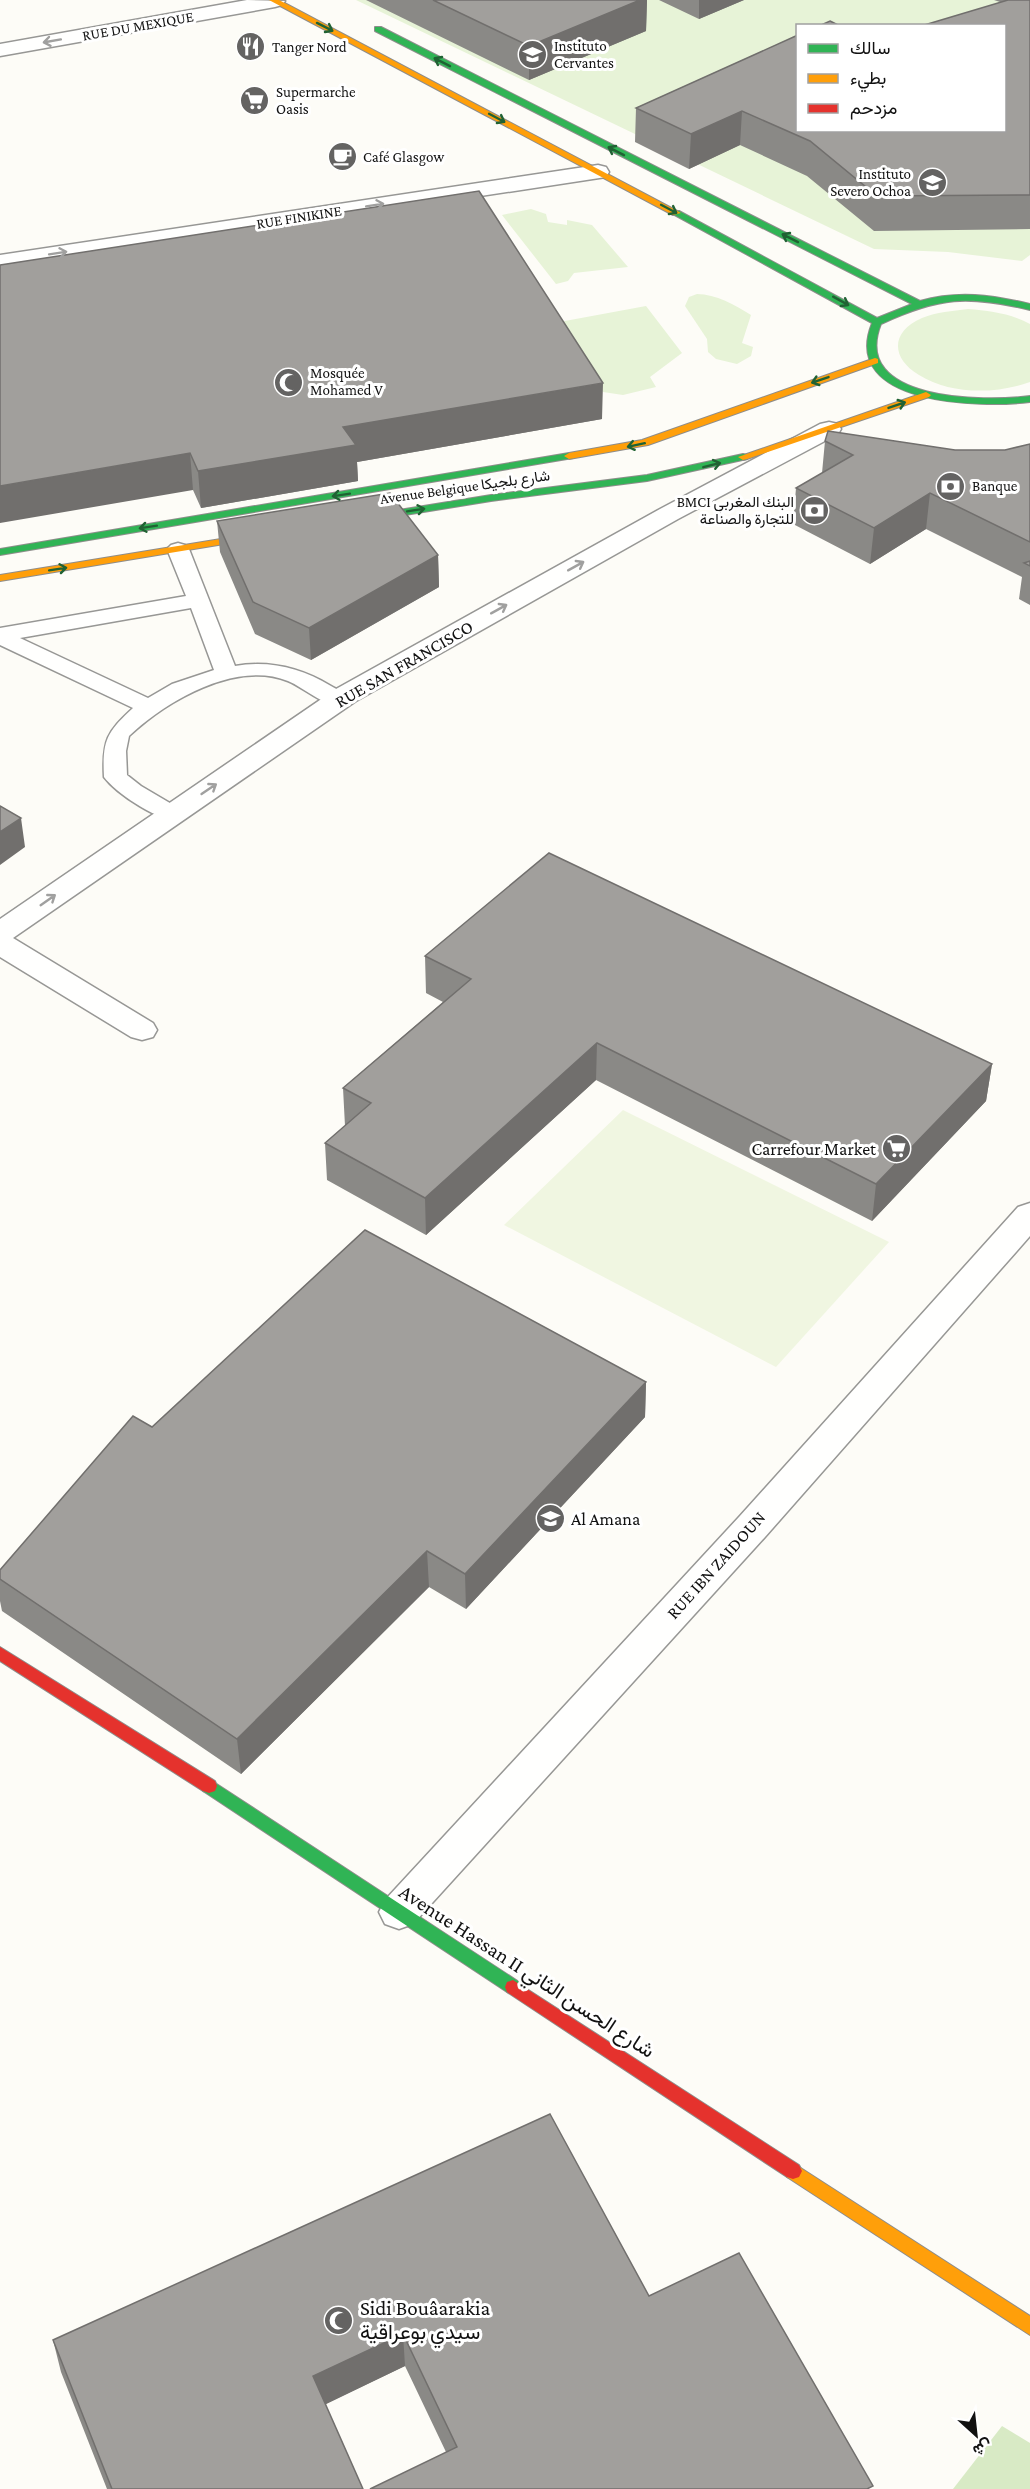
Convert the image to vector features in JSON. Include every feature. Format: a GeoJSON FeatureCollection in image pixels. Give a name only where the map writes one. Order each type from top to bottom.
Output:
{"type":"FeatureCollection","features":[{"type":"Feature","properties":{"kind":"main road"},"geometry":{"type":"LineString","coordinates":[[274,1],[877,322]]}},
{"type":"Feature","properties":{"kind":"main road"},"geometry":{"type":"LineString","coordinates":[[363,22],[917,303]]}},
{"type":"Feature","properties":{"kind":"main road"},"geometry":{"type":"LineString","coordinates":[[1001,299],[1030,292]]}},
{"type":"Feature","properties":{"kind":"main road"},"geometry":{"type":"LineString","coordinates":[[877,322],[917,303],[949,297],[1001,299],[1030,307]]}},
{"type":"Feature","properties":{"kind":"main road"},"geometry":{"type":"LineString","coordinates":[[877,322],[871,349],[875,361],[886,374],[904,386],[926,395],[958,402],[980,404],[1027,402]]}},
{"type":"Feature","properties":{"kind":"main road","name":"Avenue Belgique شارع بلجيكا"},"geometry":{"type":"LineString","coordinates":[[0,552],[644,443],[875,361]]}},
{"type":"Feature","properties":{"kind":"main road","name":"Avenue Belgique شارع بلجيكا"},"geometry":{"type":"LineString","coordinates":[[352,521],[491,498],[657,477],[748,456],[926,395]]}},
{"type":"Feature","properties":{"kind":"main road"},"geometry":{"type":"LineString","coordinates":[[0,578],[271,534]]}},
{"type":"Feature","properties":{"kind":"main road","name":"Avenue Hassan II شارع الحسن الثاني"},"geometry":{"type":"LineString","coordinates":[[0,1653],[238,1804],[1030,2326]]}},
{"type":"Feature","properties":{"kind":"street","name":"RUE DU MEXIQUE"},"geometry":{"type":"LineString","coordinates":[[0,50],[274,1]]}},
{"type":"Feature","properties":{"kind":"street","name":"RUE FINIKINE"},"geometry":{"type":"LineString","coordinates":[[0,262],[598,172]]}},
{"type":"Feature","properties":{"kind":"street","name":"RUE SAN FRANCISCO"},"geometry":{"type":"LineString","coordinates":[[0,933],[339,700],[669,514],[829,429]]}},
{"type":"Feature","properties":{"kind":"street"},"geometry":{"type":"LineString","coordinates":[[0,944],[57,976],[142,1030]]}},
{"type":"Feature","properties":{"kind":"street","name":"RUE IBN ZAIDOUN"},"geometry":{"type":"LineString","coordinates":[[399,1912],[752,1527],[1030,1215]]}},
{"type":"Feature","properties":{"kind":"lane"},"geometry":{"type":"LineString","coordinates":[[178,549],[200,600],[227,674]]}},
{"type":"Feature","properties":{"kind":"lane"},"geometry":{"type":"LineString","coordinates":[[0,636],[200,600]]}},
{"type":"Feature","properties":{"kind":"lane"},"geometry":{"type":"LineString","coordinates":[[0,636],[150,707]]}},
{"type":"Feature","properties":{"kind":"lane"},"geometry":{"type":"LineString","coordinates":[[172,814],[116,777],[114,758],[118,735],[140,712],[175,692],[209,678],[246,669],[282,672],[339,700]]}},
{"type":"Feature","properties":{"kind":"green space"},"geometry":{"type":"Polygon","coordinates":[[[356,0],[1030,0],[1030,255],[1022,261],[948,252],[874,249],[356,0]]]}},
{"type":"Feature","properties":{"kind":"green space"},"geometry":{"type":"Polygon","coordinates":[[[531,209],[546,214],[548,222],[567,225],[567,220],[592,225],[628,267],[574,273],[568,281],[556,284],[502,215],[531,209]]]}},
{"type":"Feature","properties":{"kind":"green space"},"geometry":{"type":"Polygon","coordinates":[[[697,294],[718,298],[751,315],[742,343],[753,347],[751,356],[737,364],[716,359],[708,352],[707,339],[685,306],[689,297],[697,294]]]}},
{"type":"Feature","properties":{"kind":"green space"},"geometry":{"type":"Polygon","coordinates":[[[646,306],[682,353],[650,377],[656,387],[623,395],[603,392],[554,323],[646,306]]]}},
{"type":"Feature","properties":{"kind":"green space"},"geometry":{"type":"Polygon","coordinates":[[[968,309],[1007,315],[1030,324],[1030,382],[1003,389],[974,391],[959,389],[932,382],[919,375],[903,361],[898,345],[904,330],[912,323],[933,314],[968,309]]]}},
{"type":"Feature","properties":{"kind":"green space"},"geometry":{"type":"Polygon","coordinates":[[[623,1110],[889,1242],[776,1367],[504,1225],[623,1110]]]}},
{"type":"Feature","properties":{"kind":"green space"},"geometry":{"type":"Polygon","coordinates":[[[1002,2426],[1030,2443],[1030,2489],[953,2489],[1002,2426]]]}},
{"type":"Feature","properties":{"kind":"building"},"geometry":{"type":"Polygon","coordinates":[[[433,0],[640,0],[529,46],[433,0]]]}},
{"type":"Feature","properties":{"kind":"building"},"geometry":{"type":"Polygon","coordinates":[[[1008,0],[1030,0],[1030,195],[877,196],[810,141],[742,111],[691,134],[636,108],[796,36],[796,132],[1006,132],[1006,24],[928,24],[1008,0]]]}},
{"type":"Feature","properties":{"kind":"building","name":"Mosquée Mohamed V"},"geometry":{"type":"Polygon","coordinates":[[[479,191],[603,383],[343,427],[356,445],[198,471],[190,453],[0,486],[0,265],[479,191]]]}},
{"type":"Feature","properties":{"kind":"building"},"geometry":{"type":"Polygon","coordinates":[[[828,431],[955,450],[1005,450],[1030,444],[1030,542],[930,493],[874,528],[796,488],[853,455],[825,441],[828,431]]]}},
{"type":"Feature","properties":{"kind":"building"},"geometry":{"type":"Polygon","coordinates":[[[390,493],[438,555],[309,628],[253,602],[217,521],[390,493]]]}},
{"type":"Feature","properties":{"kind":"building"},"geometry":{"type":"Polygon","coordinates":[[[0,806],[21,818],[0,832],[0,806]]]}},
{"type":"Feature","properties":{"kind":"building"},"geometry":{"type":"Polygon","coordinates":[[[549,853],[992,1064],[876,1184],[597,1043],[425,1198],[325,1143],[371,1103],[343,1088],[471,979],[425,956],[549,853]]]}},
{"type":"Feature","properties":{"kind":"building"},"geometry":{"type":"Polygon","coordinates":[[[365,1230],[646,1382],[465,1574],[427,1551],[237,1739],[0,1579],[0,1570],[133,1416],[152,1427],[365,1230]]]}},
{"type":"Feature","properties":{"kind":"building"},"geometry":{"type":"Polygon","coordinates":[[[550,2114],[649,2296],[739,2253],[873,2486],[867,2489],[370,2489],[457,2447],[403,2334],[313,2376],[363,2489],[112,2489],[53,2340],[550,2114]]]}},
{"type":"Feature","properties":{"kind":"traffic: fast"},"geometry":{"type":"LineString","coordinates":[[378,29],[917,303]]}},
{"type":"Feature","properties":{"kind":"traffic: fast"},"geometry":{"type":"LineString","coordinates":[[676,213],[877,322]]}},
{"type":"Feature","properties":{"kind":"traffic: fast"},"geometry":{"type":"LineString","coordinates":[[1030,307],[987,298],[952,297],[935,300],[898,312],[877,322],[871,346],[879,368],[894,382],[915,392],[964,401],[1030,399]]}},
{"type":"Feature","properties":{"kind":"traffic: fast"},"geometry":{"type":"LineString","coordinates":[[0,552],[569,456]]}},
{"type":"Feature","properties":{"kind":"traffic: fast"},"geometry":{"type":"LineString","coordinates":[[362,519],[491,498],[647,478],[743,457]]}},
{"type":"Feature","properties":{"kind":"traffic: fast"},"geometry":{"type":"LineString","coordinates":[[209,1786],[513,1987]]}},
{"type":"Feature","properties":{"kind":"traffic: slow"},"geometry":{"type":"LineString","coordinates":[[273,0],[676,213]]}},
{"type":"Feature","properties":{"kind":"traffic: slow"},"geometry":{"type":"LineString","coordinates":[[569,456],[644,443],[875,361]]}},
{"type":"Feature","properties":{"kind":"traffic: slow"},"geometry":{"type":"LineString","coordinates":[[743,457],[926,395]]}},
{"type":"Feature","properties":{"kind":"traffic: slow"},"geometry":{"type":"LineString","coordinates":[[0,578],[263,535]]}},
{"type":"Feature","properties":{"kind":"traffic: slow"},"geometry":{"type":"LineString","coordinates":[[793,2171],[1030,2326]]}},
{"type":"Feature","properties":{"kind":"traffic: jam"},"geometry":{"type":"LineString","coordinates":[[0,1653],[209,1786]]}},
{"type":"Feature","properties":{"kind":"traffic: jam"},"geometry":{"type":"LineString","coordinates":[[513,1987],[793,2171]]}},
{"type":"Feature","properties":{"kind":"place","name":"Tanger Nord"},"geometry":{"type":"Point","coordinates":[251,47]}},
{"type":"Feature","properties":{"kind":"place","name":"Instituto Cervantes"},"geometry":{"type":"Point","coordinates":[533,55]}},
{"type":"Feature","properties":{"kind":"place","name":"Supermarche Oasis"},"geometry":{"type":"Point","coordinates":[255,101]}},
{"type":"Feature","properties":{"kind":"place","name":"Café Glasgow"},"geometry":{"type":"Point","coordinates":[342,157]}},
{"type":"Feature","properties":{"kind":"place","name":"Instituto Severo Ochoa"},"geometry":{"type":"Point","coordinates":[932,183]}},
{"type":"Feature","properties":{"kind":"place","name":"Mosquée Mohamed V"},"geometry":{"type":"Point","coordinates":[289,382]}},
{"type":"Feature","properties":{"kind":"place","name":"Banque"},"geometry":{"type":"Point","coordinates":[951,486]}},
{"type":"Feature","properties":{"kind":"place","name":"BMCI البنك المغربي للتجارة والصناعة"},"geometry":{"type":"Point","coordinates":[815,511]}},
{"type":"Feature","properties":{"kind":"place","name":"Carrefour Market"},"geometry":{"type":"Point","coordinates":[897,1149]}},
{"type":"Feature","properties":{"kind":"place","name":"Al Amana"},"geometry":{"type":"Point","coordinates":[550,1519]}},
{"type":"Feature","properties":{"kind":"place","name":"Sidi Bouâarakia سيدي بوعراقية"},"geometry":{"type":"Point","coordinates":[339,2320]}}]}
